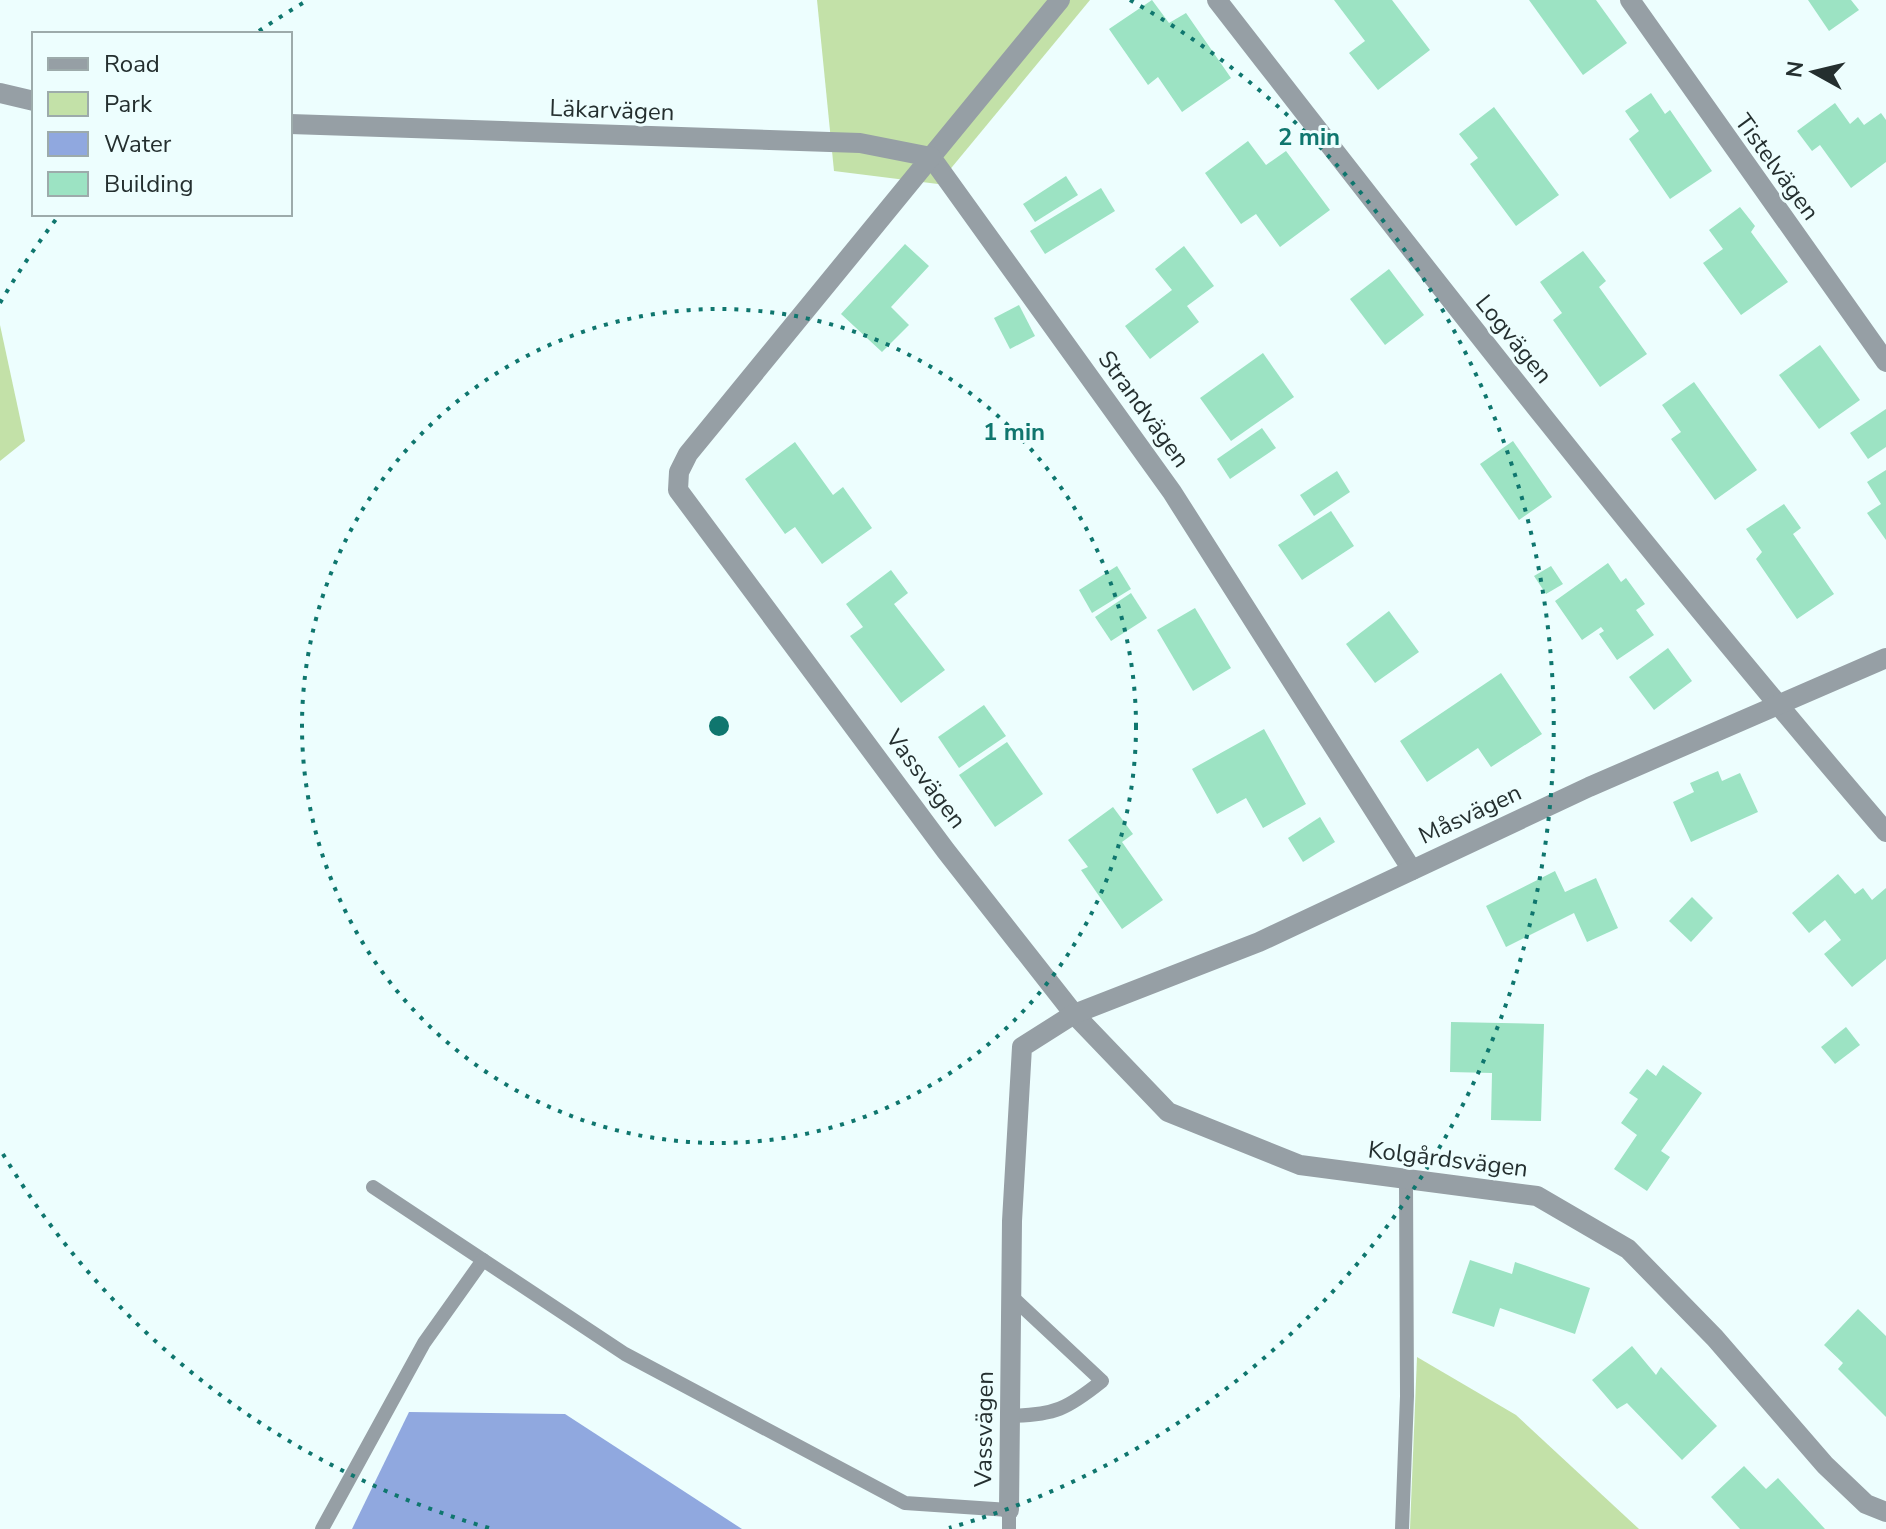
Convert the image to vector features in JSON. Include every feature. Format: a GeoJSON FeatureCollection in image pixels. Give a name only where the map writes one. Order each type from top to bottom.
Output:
{"type":"FeatureCollection","features":[{"type":"Feature","properties":{"kind":"street"},"geometry":{"type":"LineString","coordinates":[[931,157],[1060,0]]}},
{"type":"Feature","properties":{"kind":"street","name":"Logvägen"},"geometry":{"type":"LineString","coordinates":[[1217,0],[1453,304],[1777,705]]}},
{"type":"Feature","properties":{"kind":"street","name":"Tistelvägen"},"geometry":{"type":"LineString","coordinates":[[1630,0],[1886,362]]}},
{"type":"Feature","properties":{"kind":"street"},"geometry":{"type":"LineString","coordinates":[[0,93],[32,101]]}},
{"type":"Feature","properties":{"kind":"street","name":"Läkarvägen"},"geometry":{"type":"LineString","coordinates":[[292,124],[860,143],[931,157]]}},
{"type":"Feature","properties":{"kind":"street","name":"Strandvägen"},"geometry":{"type":"LineString","coordinates":[[931,157],[1172,492],[1412,870]]}},
{"type":"Feature","properties":{"kind":"street","name":"Vassvägen"},"geometry":{"type":"LineString","coordinates":[[931,157],[688,454],[679,472],[678,490],[946,851],[1074,1014],[1022,1047],[1011,1296],[1009,1520]]}},
{"type":"Feature","properties":{"kind":"street","name":"Måsvägen"},"geometry":{"type":"LineString","coordinates":[[1074,1014],[1259,942],[1412,870],[1886,658]]}},
{"type":"Feature","properties":{"kind":"street"},"geometry":{"type":"LineString","coordinates":[[1777,705],[1886,832]]}},
{"type":"Feature","properties":{"kind":"street","name":"Kolgårdsvägen"},"geometry":{"type":"LineString","coordinates":[[1074,1014],[1168,1112],[1300,1165],[1537,1196],[1628,1249],[1715,1338],[1825,1465],[1866,1504],[1886,1512]]}},
{"type":"Feature","properties":{"kind":"lane"},"geometry":{"type":"LineString","coordinates":[[1402,1529],[1407,1396],[1406,1181]]}},
{"type":"Feature","properties":{"kind":"lane"},"geometry":{"type":"LineString","coordinates":[[373,1187],[625,1354],[905,1503],[1009,1520]]}},
{"type":"Feature","properties":{"kind":"lane"},"geometry":{"type":"LineString","coordinates":[[322,1529],[424,1343],[483,1260]]}},
{"type":"Feature","properties":{"kind":"lane"},"geometry":{"type":"LineString","coordinates":[[1010,1416],[1045,1415],[1068,1408],[1102,1381],[1011,1296]]}},
{"type":"Feature","properties":{"kind":"green space"},"geometry":{"type":"Polygon","coordinates":[[[817,0],[1090,0],[938,184],[834,171],[817,0]]]}},
{"type":"Feature","properties":{"kind":"green space"},"geometry":{"type":"Polygon","coordinates":[[[0,325],[25,441],[0,461],[0,325]]]}},
{"type":"Feature","properties":{"kind":"green space"},"geometry":{"type":"Polygon","coordinates":[[[1417,1357],[1516,1415],[1639,1529],[1410,1529],[1417,1357]]]}},
{"type":"Feature","properties":{"kind":"water"},"geometry":{"type":"Polygon","coordinates":[[[409,1412],[565,1414],[742,1529],[352,1529],[409,1412]]]}},
{"type":"Feature","properties":{"kind":"building"},"geometry":{"type":"Polygon","coordinates":[[[1152,0],[1169,23],[1186,13],[1231,78],[1182,112],[1158,77],[1148,85],[1109,29],[1152,0]]]}},
{"type":"Feature","properties":{"kind":"building"},"geometry":{"type":"Polygon","coordinates":[[[1334,0],[1392,0],[1430,50],[1378,90],[1349,53],[1365,41],[1334,0]]]}},
{"type":"Feature","properties":{"kind":"building"},"geometry":{"type":"Polygon","coordinates":[[[1529,0],[1596,0],[1627,43],[1583,75],[1529,0]]]}},
{"type":"Feature","properties":{"kind":"building"},"geometry":{"type":"Polygon","coordinates":[[[1808,0],[1851,0],[1859,10],[1829,31],[1808,0]]]}},
{"type":"Feature","properties":{"kind":"building"},"geometry":{"type":"Polygon","coordinates":[[[1651,93],[1665,114],[1670,110],[1712,171],[1670,199],[1629,139],[1639,131],[1625,111],[1651,93]]]}},
{"type":"Feature","properties":{"kind":"building"},"geometry":{"type":"Polygon","coordinates":[[[1835,103],[1850,124],[1858,117],[1864,125],[1881,113],[1886,120],[1886,162],[1851,188],[1820,145],[1812,151],[1797,131],[1835,103]]]}},
{"type":"Feature","properties":{"kind":"building"},"geometry":{"type":"Polygon","coordinates":[[[1494,107],[1559,195],[1516,226],[1470,164],[1478,158],[1459,134],[1494,107]]]}},
{"type":"Feature","properties":{"kind":"building"},"geometry":{"type":"Polygon","coordinates":[[[1248,141],[1266,165],[1286,151],[1330,210],[1280,247],[1256,214],[1241,224],[1205,173],[1248,141]]]}},
{"type":"Feature","properties":{"kind":"building"},"geometry":{"type":"Polygon","coordinates":[[[1066,176],[1078,195],[1035,222],[1023,204],[1066,176]]]}},
{"type":"Feature","properties":{"kind":"building"},"geometry":{"type":"Polygon","coordinates":[[[1101,188],[1115,211],[1045,254],[1030,231],[1101,188]]]}},
{"type":"Feature","properties":{"kind":"building"},"geometry":{"type":"Polygon","coordinates":[[[1740,207],[1755,226],[1751,232],[1788,282],[1741,315],[1703,263],[1723,249],[1709,230],[1740,207]]]}},
{"type":"Feature","properties":{"kind":"building"},"geometry":{"type":"Polygon","coordinates":[[[905,244],[929,266],[891,307],[909,325],[882,352],[841,314],[905,244]]]}},
{"type":"Feature","properties":{"kind":"building"},"geometry":{"type":"Polygon","coordinates":[[[1184,246],[1214,286],[1187,306],[1199,322],[1150,359],[1125,326],[1172,290],[1155,269],[1184,246]]]}},
{"type":"Feature","properties":{"kind":"building"},"geometry":{"type":"Polygon","coordinates":[[[1583,251],[1606,281],[1599,287],[1647,354],[1600,387],[1553,320],[1562,313],[1540,282],[1583,251]]]}},
{"type":"Feature","properties":{"kind":"building"},"geometry":{"type":"Polygon","coordinates":[[[1389,269],[1424,315],[1385,345],[1350,299],[1389,269]]]}},
{"type":"Feature","properties":{"kind":"building"},"geometry":{"type":"Polygon","coordinates":[[[1019,305],[1035,336],[1010,349],[994,318],[1019,305]]]}},
{"type":"Feature","properties":{"kind":"building"},"geometry":{"type":"Polygon","coordinates":[[[1820,345],[1860,400],[1819,429],[1779,375],[1820,345]]]}},
{"type":"Feature","properties":{"kind":"building"},"geometry":{"type":"Polygon","coordinates":[[[1263,353],[1294,397],[1231,441],[1200,398],[1263,353]]]}},
{"type":"Feature","properties":{"kind":"building"},"geometry":{"type":"Polygon","coordinates":[[[1694,382],[1757,470],[1715,500],[1671,439],[1681,432],[1662,405],[1694,382]]]}},
{"type":"Feature","properties":{"kind":"building"},"geometry":{"type":"Polygon","coordinates":[[[1886,409],[1886,447],[1868,459],[1850,433],[1886,409]]]}},
{"type":"Feature","properties":{"kind":"building"},"geometry":{"type":"Polygon","coordinates":[[[1262,428],[1276,448],[1230,479],[1217,459],[1262,428]]]}},
{"type":"Feature","properties":{"kind":"building"},"geometry":{"type":"Polygon","coordinates":[[[1513,441],[1552,497],[1519,520],[1480,464],[1513,441]]]}},
{"type":"Feature","properties":{"kind":"building"},"geometry":{"type":"Polygon","coordinates":[[[795,442],[833,495],[843,487],[872,528],[822,564],[795,527],[785,534],[745,479],[795,442]]]}},
{"type":"Feature","properties":{"kind":"building"},"geometry":{"type":"Polygon","coordinates":[[[1886,470],[1886,540],[1867,513],[1881,504],[1867,482],[1886,470]]]}},
{"type":"Feature","properties":{"kind":"building"},"geometry":{"type":"Polygon","coordinates":[[[1337,471],[1350,492],[1314,516],[1300,495],[1337,471]]]}},
{"type":"Feature","properties":{"kind":"building"},"geometry":{"type":"Polygon","coordinates":[[[1784,504],[1801,528],[1793,534],[1834,594],[1797,619],[1756,559],[1762,552],[1746,529],[1784,504]]]}},
{"type":"Feature","properties":{"kind":"building"},"geometry":{"type":"Polygon","coordinates":[[[1331,511],[1354,546],[1302,580],[1278,545],[1331,511]]]}},
{"type":"Feature","properties":{"kind":"building"},"geometry":{"type":"Polygon","coordinates":[[[1608,563],[1621,582],[1626,578],[1645,604],[1636,610],[1654,635],[1617,660],[1599,634],[1604,631],[1601,627],[1582,640],[1555,601],[1608,563]]]}},
{"type":"Feature","properties":{"kind":"building"},"geometry":{"type":"Polygon","coordinates":[[[1117,566],[1131,589],[1092,613],[1079,590],[1117,566]]]}},
{"type":"Feature","properties":{"kind":"building"},"geometry":{"type":"Polygon","coordinates":[[[1551,566],[1563,584],[1546,594],[1534,576],[1551,566]]]}},
{"type":"Feature","properties":{"kind":"building"},"geometry":{"type":"Polygon","coordinates":[[[891,570],[908,593],[894,604],[945,670],[901,703],[850,636],[863,627],[846,604],[891,570]]]}},
{"type":"Feature","properties":{"kind":"building"},"geometry":{"type":"Polygon","coordinates":[[[1131,593],[1147,618],[1111,641],[1095,617],[1131,593]]]}},
{"type":"Feature","properties":{"kind":"building"},"geometry":{"type":"Polygon","coordinates":[[[1195,608],[1231,668],[1193,691],[1157,630],[1195,608]]]}},
{"type":"Feature","properties":{"kind":"building"},"geometry":{"type":"Polygon","coordinates":[[[1389,611],[1419,652],[1375,683],[1346,644],[1389,611]]]}},
{"type":"Feature","properties":{"kind":"building"},"geometry":{"type":"Polygon","coordinates":[[[1668,648],[1692,681],[1654,710],[1629,677],[1668,648]]]}},
{"type":"Feature","properties":{"kind":"building"},"geometry":{"type":"Polygon","coordinates":[[[1501,673],[1542,734],[1491,767],[1478,748],[1427,782],[1400,741],[1501,673]]]}},
{"type":"Feature","properties":{"kind":"building"},"geometry":{"type":"Polygon","coordinates":[[[984,705],[1006,736],[959,768],[938,737],[984,705]]]}},
{"type":"Feature","properties":{"kind":"building"},"geometry":{"type":"Polygon","coordinates":[[[1264,729],[1306,804],[1263,828],[1246,798],[1217,814],[1192,769],[1264,729]]]}},
{"type":"Feature","properties":{"kind":"building"},"geometry":{"type":"Polygon","coordinates":[[[1007,742],[1043,794],[995,827],[959,775],[1007,742]]]}},
{"type":"Feature","properties":{"kind":"building"},"geometry":{"type":"Polygon","coordinates":[[[1718,771],[1722,781],[1740,773],[1758,812],[1691,842],[1673,802],[1694,792],[1690,783],[1718,771]]]}},
{"type":"Feature","properties":{"kind":"building"},"geometry":{"type":"Polygon","coordinates":[[[1113,807],[1133,834],[1122,842],[1163,900],[1122,929],[1081,870],[1088,867],[1068,840],[1113,807]]]}},
{"type":"Feature","properties":{"kind":"building"},"geometry":{"type":"Polygon","coordinates":[[[1320,817],[1335,842],[1303,862],[1288,838],[1320,817]]]}},
{"type":"Feature","properties":{"kind":"building"},"geometry":{"type":"Polygon","coordinates":[[[1555,871],[1565,892],[1596,878],[1618,928],[1587,942],[1574,913],[1506,947],[1486,906],[1555,871]]]}},
{"type":"Feature","properties":{"kind":"building"},"geometry":{"type":"Polygon","coordinates":[[[1838,874],[1855,894],[1863,888],[1872,900],[1886,888],[1886,959],[1852,987],[1824,954],[1841,940],[1825,920],[1809,933],[1792,913],[1838,874]]]}},
{"type":"Feature","properties":{"kind":"building"},"geometry":{"type":"Polygon","coordinates":[[[1692,897],[1713,918],[1691,942],[1669,921],[1692,897]]]}},
{"type":"Feature","properties":{"kind":"building"},"geometry":{"type":"Polygon","coordinates":[[[1451,1022],[1544,1024],[1541,1121],[1491,1120],[1492,1073],[1450,1072],[1451,1022]]]}},
{"type":"Feature","properties":{"kind":"building"},"geometry":{"type":"Polygon","coordinates":[[[1846,1027],[1860,1045],[1835,1064],[1821,1047],[1846,1027]]]}},
{"type":"Feature","properties":{"kind":"building"},"geometry":{"type":"Polygon","coordinates":[[[1663,1065],[1702,1093],[1661,1151],[1670,1157],[1647,1191],[1614,1169],[1637,1135],[1621,1123],[1638,1099],[1629,1093],[1647,1069],[1656,1076],[1663,1065]]]}},
{"type":"Feature","properties":{"kind":"building"},"geometry":{"type":"Polygon","coordinates":[[[1470,1260],[1512,1274],[1515,1262],[1590,1288],[1575,1334],[1500,1308],[1494,1327],[1452,1313],[1470,1260]]]}},
{"type":"Feature","properties":{"kind":"building"},"geometry":{"type":"Polygon","coordinates":[[[1858,1309],[1886,1336],[1886,1417],[1838,1369],[1843,1363],[1824,1345],[1858,1309]]]}},
{"type":"Feature","properties":{"kind":"building"},"geometry":{"type":"Polygon","coordinates":[[[1632,1346],[1656,1375],[1661,1367],[1717,1426],[1682,1460],[1627,1403],[1617,1409],[1592,1380],[1632,1346]]]}},
{"type":"Feature","properties":{"kind":"building"},"geometry":{"type":"Polygon","coordinates":[[[1744,1466],[1766,1489],[1778,1478],[1825,1529],[1740,1529],[1711,1497],[1744,1466]]]}}]}
